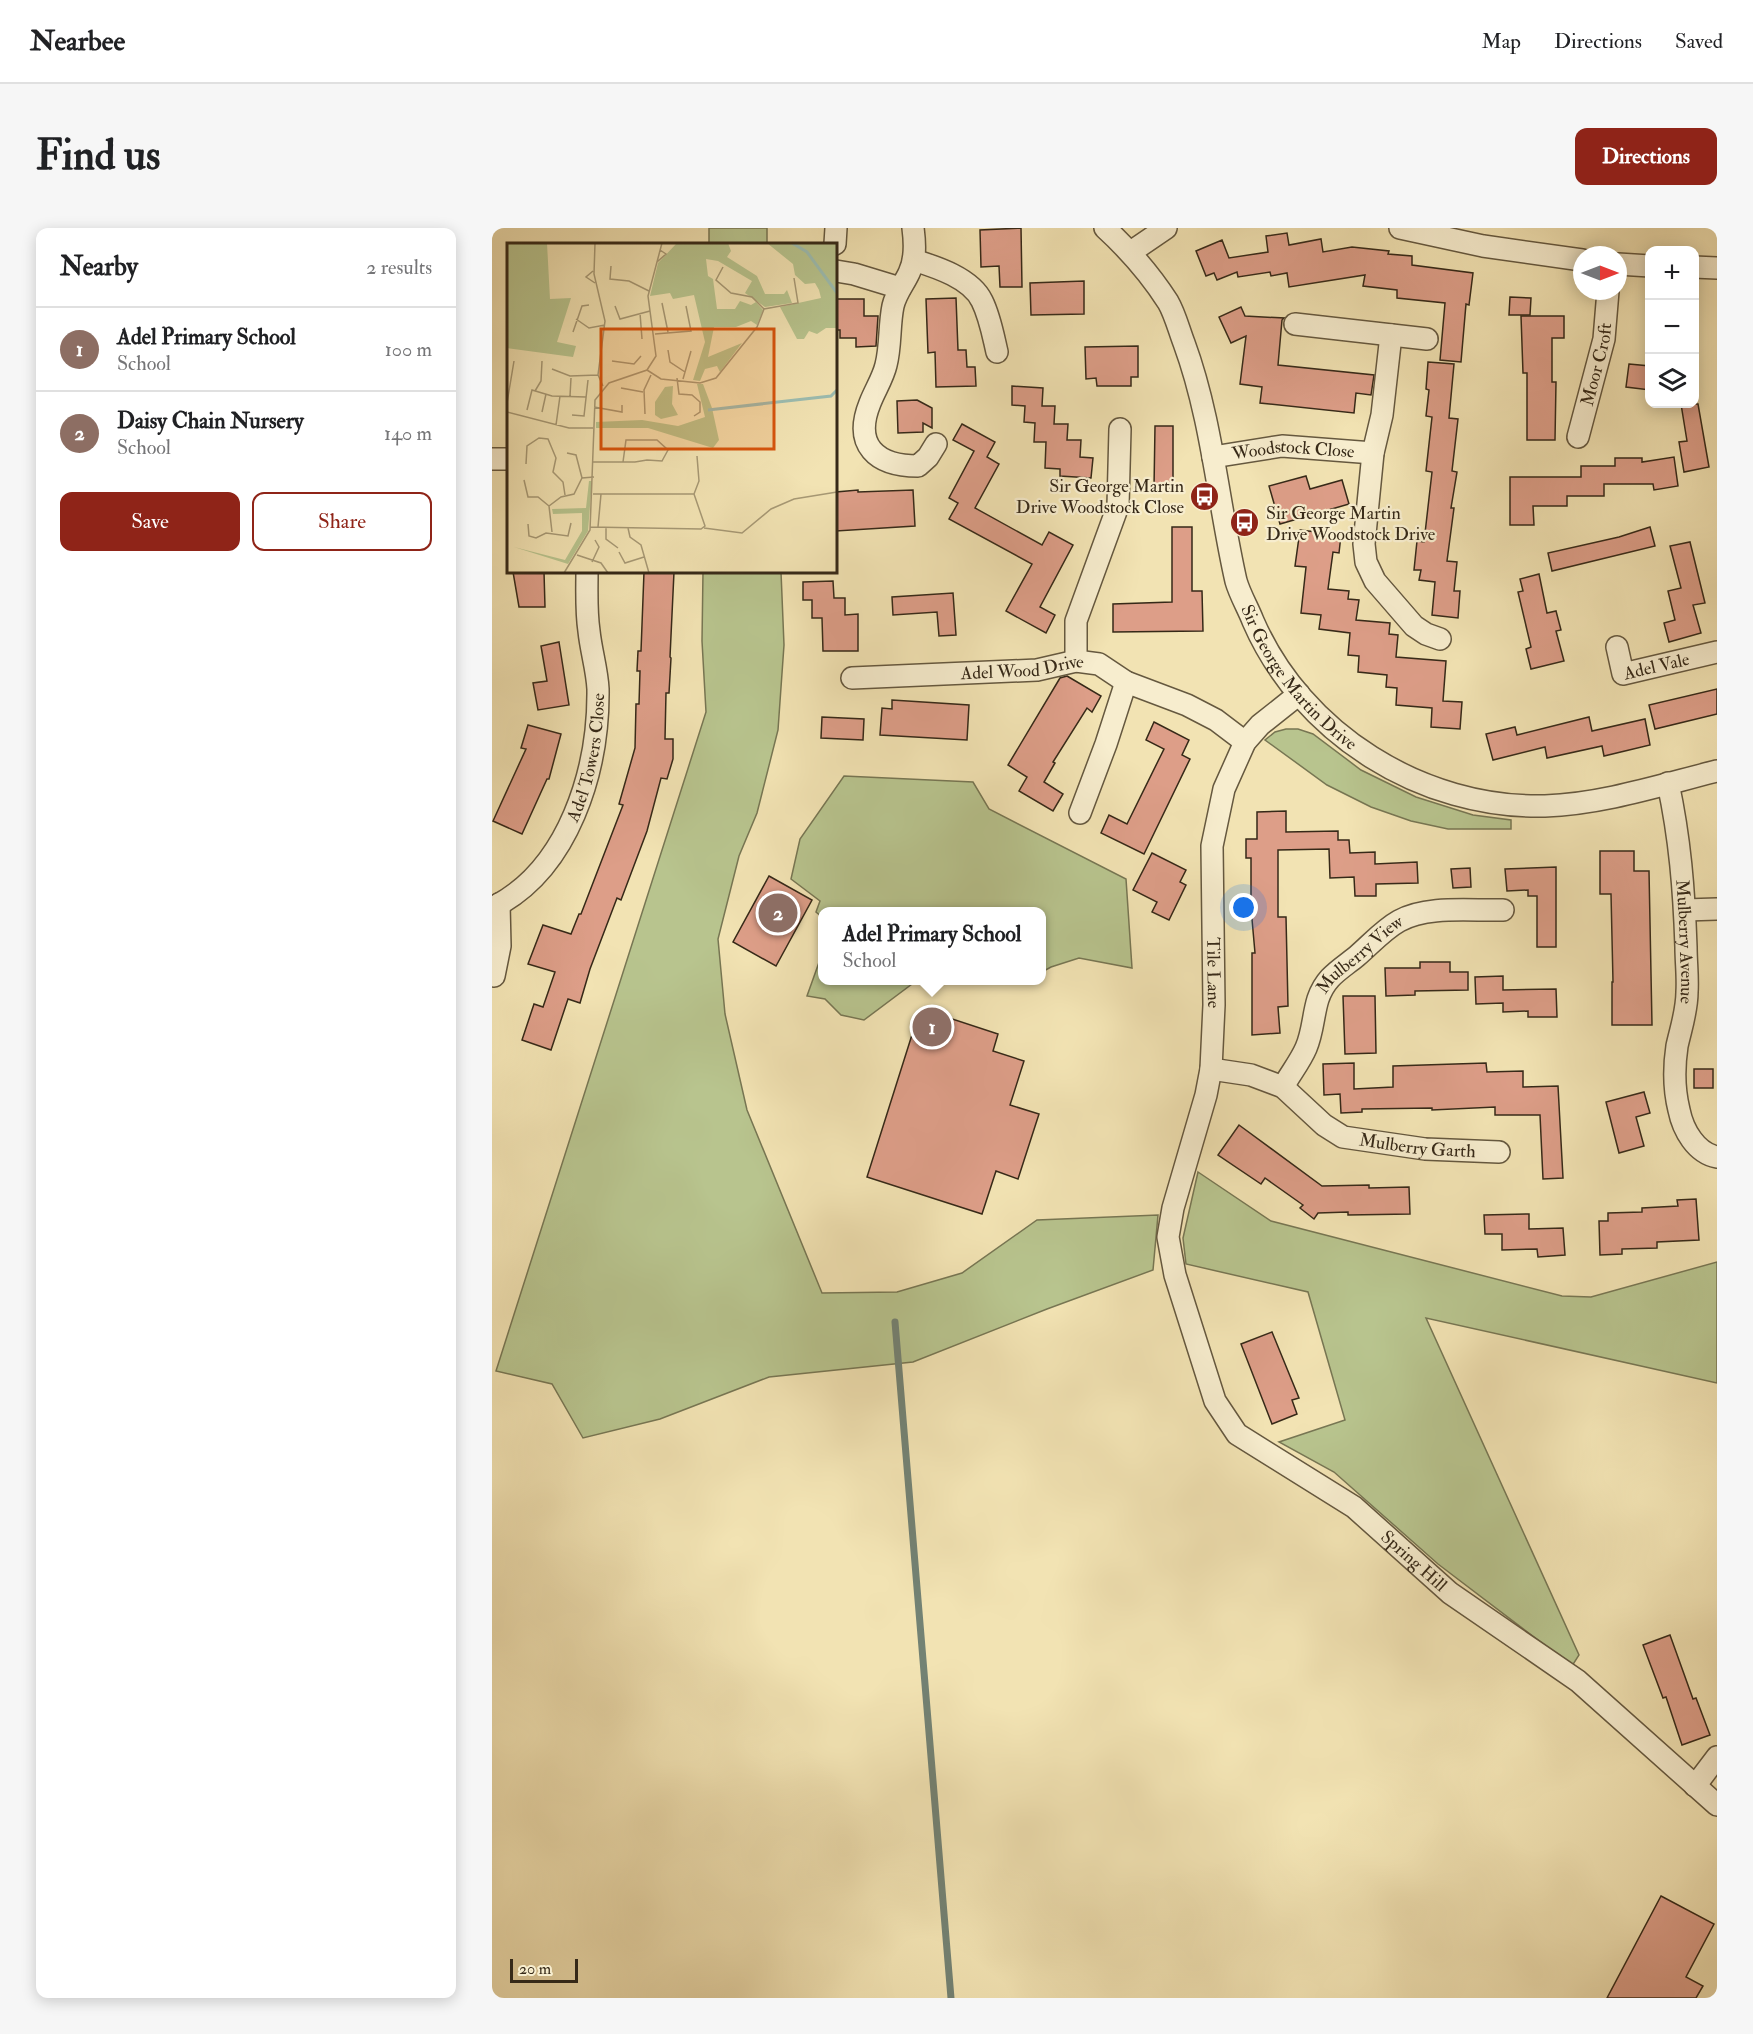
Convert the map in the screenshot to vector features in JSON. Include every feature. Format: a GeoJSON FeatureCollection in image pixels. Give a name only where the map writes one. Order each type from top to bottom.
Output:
{"type":"FeatureCollection","features":[{"type":"Feature","properties":{"kind":"street"},"geometry":{"type":"LineString","coordinates":[[835,243],[836,228]]}},
{"type":"Feature","properties":{"kind":"street"},"geometry":{"type":"LineString","coordinates":[[913,228],[914,260],[894,303],[886,364],[869,404],[865,421],[865,439],[872,453],[883,460],[902,466],[918,466],[928,457],[936,444]]}},
{"type":"Feature","properties":{"kind":"street","name":"Sir George Martin Drive"},"geometry":{"type":"LineString","coordinates":[[1105,228],[1131,252],[1169,304],[1195,372],[1237,584],[1264,646],[1299,694],[1337,734],[1372,759],[1448,793],[1515,805],[1547,806],[1605,797],[1717,771]]}},
{"type":"Feature","properties":{"kind":"street"},"geometry":{"type":"LineString","coordinates":[[1131,252],[1166,228]]}},
{"type":"Feature","properties":{"kind":"street"},"geometry":{"type":"LineString","coordinates":[[1400,228],[1483,246],[1573,259]]}},
{"type":"Feature","properties":{"kind":"street"},"geometry":{"type":"LineString","coordinates":[[914,260],[930,265],[971,287],[982,299],[997,352]]}},
{"type":"Feature","properties":{"kind":"street"},"geometry":{"type":"LineString","coordinates":[[1627,265],[1645,266]]}},
{"type":"Feature","properties":{"kind":"street"},"geometry":{"type":"LineString","coordinates":[[1699,267],[1717,268]]}},
{"type":"Feature","properties":{"kind":"street"},"geometry":{"type":"LineString","coordinates":[[837,271],[855,274],[900,288]]}},
{"type":"Feature","properties":{"kind":"street","name":"Moor Croft"},"geometry":{"type":"LineString","coordinates":[[1578,437],[1604,339],[1607,300]]}},
{"type":"Feature","properties":{"kind":"street"},"geometry":{"type":"LineString","coordinates":[[1295,324],[1427,339]]}},
{"type":"Feature","properties":{"kind":"street","name":"Woodstock Close"},"geometry":{"type":"LineString","coordinates":[[1391,335],[1382,415],[1373,453],[1364,544],[1366,562],[1375,581],[1414,626],[1440,639]]}},
{"type":"Feature","properties":{"kind":"street"},"geometry":{"type":"LineString","coordinates":[[1076,661],[1076,621],[1118,506],[1120,429]]}},
{"type":"Feature","properties":{"kind":"street","name":"Woodstock Close"},"geometry":{"type":"LineString","coordinates":[[1213,457],[1282,446],[1373,453]]}},
{"type":"Feature","properties":{"kind":"street","name":"Adel Towers Close"},"geometry":{"type":"LineString","coordinates":[[496,906],[511,898],[532,880],[557,847],[582,799],[595,745],[598,690],[589,631],[586,599],[587,573]]}},
{"type":"Feature","properties":{"kind":"street","name":"Adel Vale"},"geometry":{"type":"LineString","coordinates":[[1617,647],[1623,674],[1717,652]]}},
{"type":"Feature","properties":{"kind":"street","name":"Adel Wood Drive"},"geometry":{"type":"LineString","coordinates":[[852,678],[1037,670],[1076,661],[1099,664],[1126,682],[1187,705],[1216,720],[1245,742]]}},
{"type":"Feature","properties":{"kind":"street"},"geometry":{"type":"LineString","coordinates":[[1080,813],[1126,682]]}},
{"type":"Feature","properties":{"kind":"street","name":"Tile Lane"},"geometry":{"type":"LineString","coordinates":[[1175,1275],[1168,1237],[1173,1208],[1206,1095],[1211,1069],[1214,1005],[1212,846],[1224,789],[1245,742],[1260,725],[1299,694]]}},
{"type":"Feature","properties":{"kind":"street","name":"Mulberry Avenue"},"geometry":{"type":"LineString","coordinates":[[1668,783],[1679,835],[1685,910],[1687,992],[1675,1077],[1679,1110],[1687,1133],[1701,1150],[1717,1157]]}},
{"type":"Feature","properties":{"kind":"street"},"geometry":{"type":"LineString","coordinates":[[494,976],[500,946],[496,906]]}},
{"type":"Feature","properties":{"kind":"street"},"geometry":{"type":"LineString","coordinates":[[1685,910],[1717,909]]}},
{"type":"Feature","properties":{"kind":"street","name":"Mulberry View"},"geometry":{"type":"LineString","coordinates":[[1282,1087],[1306,1048],[1318,999],[1326,984],[1340,967],[1356,957],[1382,933],[1399,921],[1416,914],[1432,911],[1503,910]]}},
{"type":"Feature","properties":{"kind":"street"},"geometry":{"type":"LineString","coordinates":[[1211,1069],[1251,1075],[1282,1087]]}},
{"type":"Feature","properties":{"kind":"street","name":"Mulberry Garth"},"geometry":{"type":"LineString","coordinates":[[1282,1087],[1324,1125],[1343,1137],[1425,1149],[1499,1152]]}},
{"type":"Feature","properties":{"kind":"street","name":"Spring Hill"},"geometry":{"type":"LineString","coordinates":[[1175,1275],[1215,1401],[1238,1434],[1354,1507],[1450,1593],[1578,1681],[1717,1805]]}},
{"type":"Feature","properties":{"kind":"street"},"geometry":{"type":"LineString","coordinates":[[1695,1786],[1717,1757]]}},
{"type":"Feature","properties":{"kind":"green space"},"geometry":{"type":"Polygon","coordinates":[[[709,228],[767,228],[767,243],[709,243],[709,228]]]}},
{"type":"Feature","properties":{"kind":"green space"},"geometry":{"type":"Polygon","coordinates":[[[703,573],[781,573],[784,645],[778,730],[757,813],[739,856],[718,939],[725,1014],[747,1110],[822,1293],[897,1292],[962,1273],[1037,1220],[1158,1215],[1153,1270],[913,1362],[769,1377],[660,1419],[583,1438],[552,1384],[496,1371],[706,712],[702,641],[703,573]]]}},
{"type":"Feature","properties":{"kind":"green space"},"geometry":{"type":"Polygon","coordinates":[[[1298,729],[1313,734],[1361,770],[1416,797],[1473,815],[1511,820],[1511,829],[1448,829],[1411,821],[1371,807],[1327,785],[1265,740],[1275,732],[1298,729]]]}},
{"type":"Feature","properties":{"kind":"green space"},"geometry":{"type":"Polygon","coordinates":[[[844,776],[973,782],[989,809],[1126,879],[1132,968],[1079,958],[1046,970],[1046,907],[818,907],[818,914],[816,912],[820,901],[791,879],[800,839],[844,776]]]}},
{"type":"Feature","properties":{"kind":"green space"},"geometry":{"type":"Polygon","coordinates":[[[818,965],[818,985],[911,985],[864,1020],[841,1015],[825,999],[807,996],[818,965]]]}},
{"type":"Feature","properties":{"kind":"green space"},"geometry":{"type":"Polygon","coordinates":[[[1198,1172],[1271,1221],[1562,1296],[1591,1297],[1717,1262],[1717,1383],[1426,1318],[1579,1655],[1572,1666],[1438,1564],[1334,1472],[1279,1442],[1345,1420],[1308,1292],[1186,1264],[1183,1238],[1198,1172]]]}},
{"type":"Feature","properties":{"kind":"building"},"geometry":{"type":"Polygon","coordinates":[[[1021,228],[1022,287],[1000,287],[999,266],[981,267],[980,230],[1021,228]]]}},
{"type":"Feature","properties":{"kind":"building"},"geometry":{"type":"Polygon","coordinates":[[[1287,233],[1289,245],[1321,239],[1323,252],[1352,247],[1389,251],[1388,254],[1412,256],[1412,265],[1473,273],[1469,305],[1466,304],[1461,362],[1440,360],[1445,303],[1397,298],[1397,290],[1363,286],[1365,275],[1289,287],[1287,273],[1271,276],[1270,272],[1238,277],[1237,272],[1217,280],[1214,273],[1206,276],[1196,251],[1222,240],[1229,258],[1268,252],[1266,236],[1287,233]]]}},
{"type":"Feature","properties":{"kind":"building"},"geometry":{"type":"Polygon","coordinates":[[[1084,281],[1084,314],[1031,315],[1030,283],[1084,281]]]}},
{"type":"Feature","properties":{"kind":"building"},"geometry":{"type":"Polygon","coordinates":[[[1510,297],[1531,298],[1530,315],[1509,315],[1510,297]]]}},
{"type":"Feature","properties":{"kind":"building"},"geometry":{"type":"Polygon","coordinates":[[[956,298],[958,350],[966,350],[967,367],[975,367],[976,386],[936,387],[935,352],[928,353],[926,299],[956,298]]]}},
{"type":"Feature","properties":{"kind":"building"},"geometry":{"type":"Polygon","coordinates":[[[837,299],[864,299],[864,316],[878,316],[876,346],[856,347],[856,338],[840,338],[840,330],[837,330],[837,299]]]}},
{"type":"Feature","properties":{"kind":"building"},"geometry":{"type":"Polygon","coordinates":[[[1241,307],[1245,316],[1284,318],[1278,365],[1374,375],[1371,395],[1356,393],[1354,413],[1260,403],[1262,387],[1240,384],[1246,336],[1231,343],[1219,317],[1241,307]]]}},
{"type":"Feature","properties":{"kind":"building"},"geometry":{"type":"Polygon","coordinates":[[[1521,316],[1564,316],[1564,338],[1552,338],[1552,382],[1556,382],[1555,440],[1527,440],[1527,373],[1523,373],[1521,316]]]}},
{"type":"Feature","properties":{"kind":"building"},"geometry":{"type":"Polygon","coordinates":[[[1138,346],[1138,377],[1131,377],[1131,386],[1097,386],[1096,378],[1086,379],[1085,347],[1138,346]]]}},
{"type":"Feature","properties":{"kind":"building"},"geometry":{"type":"Polygon","coordinates":[[[1428,362],[1454,364],[1449,418],[1458,419],[1452,471],[1457,472],[1451,508],[1454,508],[1447,561],[1457,562],[1454,591],[1460,591],[1458,618],[1432,615],[1435,582],[1419,580],[1421,570],[1414,570],[1417,541],[1424,542],[1432,472],[1426,471],[1432,417],[1426,416],[1429,390],[1426,389],[1428,362]]]}},
{"type":"Feature","properties":{"kind":"building"},"geometry":{"type":"Polygon","coordinates":[[[1629,364],[1645,366],[1645,389],[1626,387],[1629,364]]]}},
{"type":"Feature","properties":{"kind":"building"},"geometry":{"type":"Polygon","coordinates":[[[1012,386],[1043,388],[1042,406],[1055,406],[1054,424],[1068,424],[1067,440],[1081,440],[1080,457],[1093,458],[1091,478],[1060,476],[1060,469],[1045,468],[1046,442],[1034,442],[1035,423],[1024,422],[1025,406],[1012,405],[1012,386]]]}},
{"type":"Feature","properties":{"kind":"building"},"geometry":{"type":"Polygon","coordinates":[[[917,400],[932,408],[932,428],[923,423],[923,432],[898,433],[897,401],[917,400]]]}},
{"type":"Feature","properties":{"kind":"building"},"geometry":{"type":"Polygon","coordinates":[[[1682,408],[1699,408],[1709,467],[1684,472],[1679,442],[1687,441],[1682,408]]]}},
{"type":"Feature","properties":{"kind":"building"},"geometry":{"type":"Polygon","coordinates":[[[962,424],[995,442],[987,457],[999,464],[975,508],[1042,545],[1049,532],[1073,545],[1040,607],[1055,615],[1046,633],[1006,611],[1032,564],[949,519],[958,503],[949,498],[974,451],[953,440],[962,424]]]}},
{"type":"Feature","properties":{"kind":"building"},"geometry":{"type":"Polygon","coordinates":[[[1155,426],[1173,426],[1173,488],[1154,488],[1155,426]]]}},
{"type":"Feature","properties":{"kind":"building"},"geometry":{"type":"Polygon","coordinates":[[[1674,457],[1678,486],[1654,490],[1653,484],[1604,484],[1604,496],[1567,496],[1567,506],[1533,506],[1534,525],[1510,525],[1510,477],[1581,477],[1581,466],[1615,466],[1615,458],[1642,458],[1642,462],[1674,457]]]}},
{"type":"Feature","properties":{"kind":"building"},"geometry":{"type":"Polygon","coordinates":[[[1306,476],[1310,489],[1342,480],[1349,504],[1280,524],[1269,486],[1306,476]]]}},
{"type":"Feature","properties":{"kind":"building"},"geometry":{"type":"Polygon","coordinates":[[[913,490],[915,526],[837,531],[837,492],[913,490]]]}},
{"type":"Feature","properties":{"kind":"building"},"geometry":{"type":"Polygon","coordinates":[[[1172,527],[1192,527],[1192,591],[1202,591],[1203,631],[1113,632],[1113,604],[1172,602],[1172,527]]]}},
{"type":"Feature","properties":{"kind":"building"},"geometry":{"type":"Polygon","coordinates":[[[1650,527],[1655,546],[1552,571],[1548,553],[1619,537],[1650,527]]]}},
{"type":"Feature","properties":{"kind":"building"},"geometry":{"type":"Polygon","coordinates":[[[1300,530],[1341,535],[1339,553],[1333,552],[1328,589],[1349,591],[1348,599],[1359,600],[1356,620],[1390,623],[1389,634],[1398,635],[1396,657],[1446,661],[1443,701],[1462,702],[1460,729],[1431,727],[1432,708],[1396,705],[1397,688],[1386,687],[1387,675],[1358,672],[1359,656],[1348,655],[1350,633],[1319,629],[1321,615],[1301,613],[1306,567],[1295,566],[1300,530]]]}},
{"type":"Feature","properties":{"kind":"building"},"geometry":{"type":"Polygon","coordinates":[[[1690,542],[1705,603],[1693,605],[1701,633],[1669,642],[1664,623],[1675,620],[1668,591],[1681,588],[1670,546],[1690,542]]]}},
{"type":"Feature","properties":{"kind":"building"},"geometry":{"type":"Polygon","coordinates":[[[513,573],[544,573],[545,607],[519,607],[513,573]]]}},
{"type":"Feature","properties":{"kind":"building"},"geometry":{"type":"Polygon","coordinates":[[[644,573],[674,573],[665,739],[673,739],[673,759],[667,779],[661,778],[647,831],[621,900],[617,898],[590,969],[580,1003],[568,999],[551,1050],[522,1040],[534,1004],[543,1007],[555,972],[528,964],[543,925],[571,934],[623,805],[619,804],[635,748],[636,704],[639,704],[638,651],[641,651],[644,573]]]}},
{"type":"Feature","properties":{"kind":"building"},"geometry":{"type":"Polygon","coordinates":[[[1539,574],[1547,613],[1556,611],[1561,630],[1556,631],[1564,661],[1531,669],[1526,649],[1531,647],[1518,592],[1523,591],[1520,579],[1539,574]]]}},
{"type":"Feature","properties":{"kind":"building"},"geometry":{"type":"Polygon","coordinates":[[[833,581],[834,598],[845,598],[845,615],[858,614],[858,651],[823,651],[822,618],[812,618],[812,600],[803,600],[803,582],[833,581]]]}},
{"type":"Feature","properties":{"kind":"building"},"geometry":{"type":"Polygon","coordinates":[[[953,593],[956,635],[939,636],[937,612],[893,615],[892,597],[953,593]]]}},
{"type":"Feature","properties":{"kind":"building"},"geometry":{"type":"Polygon","coordinates":[[[559,642],[569,705],[538,710],[533,683],[547,681],[541,646],[559,642]]]}},
{"type":"Feature","properties":{"kind":"building"},"geometry":{"type":"Polygon","coordinates":[[[1067,676],[1101,696],[1092,712],[1087,708],[1053,762],[1055,763],[1044,782],[1063,794],[1053,811],[1019,791],[1027,777],[1008,765],[1060,678],[1067,676]]]}},
{"type":"Feature","properties":{"kind":"building"},"geometry":{"type":"Polygon","coordinates":[[[1717,689],[1717,714],[1655,729],[1649,705],[1717,689]]]}},
{"type":"Feature","properties":{"kind":"building"},"geometry":{"type":"Polygon","coordinates":[[[892,700],[969,705],[967,740],[880,735],[882,708],[892,709],[892,700]]]}},
{"type":"Feature","properties":{"kind":"building"},"geometry":{"type":"Polygon","coordinates":[[[822,717],[864,719],[863,740],[821,738],[822,717]]]}},
{"type":"Feature","properties":{"kind":"building"},"geometry":{"type":"Polygon","coordinates":[[[1589,717],[1592,731],[1645,719],[1650,745],[1604,756],[1602,746],[1547,758],[1545,747],[1493,760],[1486,734],[1515,727],[1517,735],[1589,717]]]}},
{"type":"Feature","properties":{"kind":"building"},"geometry":{"type":"Polygon","coordinates":[[[1154,722],[1189,740],[1182,755],[1190,759],[1144,854],[1101,833],[1109,815],[1127,824],[1164,749],[1146,740],[1154,722]]]}},
{"type":"Feature","properties":{"kind":"building"},"geometry":{"type":"Polygon","coordinates":[[[528,725],[561,734],[549,779],[522,834],[493,821],[526,749],[521,748],[528,725]]]}},
{"type":"Feature","properties":{"kind":"building"},"geometry":{"type":"Polygon","coordinates":[[[1286,811],[1286,832],[1338,831],[1338,840],[1349,840],[1350,853],[1375,852],[1375,864],[1417,862],[1418,883],[1376,884],[1376,896],[1355,896],[1354,877],[1330,878],[1329,849],[1278,850],[1278,917],[1286,917],[1288,1006],[1278,1007],[1280,1033],[1252,1035],[1252,953],[1255,953],[1251,908],[1251,858],[1246,858],[1246,839],[1257,839],[1257,812],[1286,811]]]}},
{"type":"Feature","properties":{"kind":"building"},"geometry":{"type":"Polygon","coordinates":[[[1600,851],[1634,851],[1634,871],[1649,871],[1652,1025],[1612,1025],[1611,894],[1600,894],[1600,851]]]}},
{"type":"Feature","properties":{"kind":"building"},"geometry":{"type":"Polygon","coordinates":[[[1152,853],[1186,870],[1180,882],[1186,885],[1169,920],[1152,912],[1157,902],[1133,890],[1152,853]]]}},
{"type":"Feature","properties":{"kind":"building"},"geometry":{"type":"Polygon","coordinates":[[[1556,867],[1556,947],[1537,947],[1537,896],[1528,896],[1528,890],[1507,891],[1505,869],[1556,867]]]}},
{"type":"Feature","properties":{"kind":"building"},"geometry":{"type":"Polygon","coordinates":[[[1470,868],[1471,887],[1453,888],[1451,869],[1470,868]]]}},
{"type":"Feature","properties":{"kind":"building"},"geometry":{"type":"Polygon","coordinates":[[[769,876],[812,900],[776,966],[733,942],[769,876]]]}},
{"type":"Feature","properties":{"kind":"building"},"geometry":{"type":"Polygon","coordinates":[[[1420,962],[1450,962],[1450,972],[1468,972],[1468,990],[1415,991],[1415,995],[1386,996],[1385,968],[1420,968],[1420,962]]]}},
{"type":"Feature","properties":{"kind":"building"},"geometry":{"type":"Polygon","coordinates":[[[1503,976],[1503,990],[1556,989],[1557,1017],[1528,1017],[1528,1011],[1503,1012],[1503,1003],[1476,1004],[1475,977],[1503,976]]]}},
{"type":"Feature","properties":{"kind":"building"},"geometry":{"type":"Polygon","coordinates":[[[1343,996],[1375,996],[1376,1053],[1345,1054],[1343,996]]]}},
{"type":"Feature","properties":{"kind":"building"},"geometry":{"type":"Polygon","coordinates":[[[931,1012],[998,1034],[993,1051],[1024,1061],[1010,1105],[1039,1114],[1018,1179],[996,1171],[982,1214],[867,1177],[917,1019],[928,1023],[931,1012]]]}},
{"type":"Feature","properties":{"kind":"building"},"geometry":{"type":"Polygon","coordinates":[[[1354,1063],[1354,1089],[1393,1087],[1393,1066],[1486,1063],[1487,1072],[1523,1071],[1523,1087],[1558,1086],[1563,1178],[1543,1179],[1540,1115],[1495,1115],[1495,1107],[1432,1110],[1432,1108],[1362,1109],[1362,1112],[1341,1113],[1340,1094],[1324,1095],[1323,1064],[1354,1063]]]}},
{"type":"Feature","properties":{"kind":"building"},"geometry":{"type":"Polygon","coordinates":[[[1694,1069],[1713,1069],[1713,1088],[1694,1088],[1694,1069]]]}},
{"type":"Feature","properties":{"kind":"building"},"geometry":{"type":"Polygon","coordinates":[[[1644,1092],[1650,1113],[1636,1117],[1644,1146],[1619,1153],[1606,1102],[1644,1092]]]}},
{"type":"Feature","properties":{"kind":"building"},"geometry":{"type":"Polygon","coordinates":[[[1239,1125],[1322,1186],[1409,1187],[1410,1214],[1318,1213],[1314,1219],[1300,1208],[1303,1205],[1265,1178],[1261,1184],[1218,1155],[1239,1125]]]}},
{"type":"Feature","properties":{"kind":"building"},"geometry":{"type":"Polygon","coordinates":[[[1696,1199],[1699,1240],[1657,1242],[1657,1248],[1622,1249],[1622,1254],[1600,1255],[1599,1221],[1608,1221],[1608,1213],[1642,1212],[1642,1208],[1678,1206],[1677,1200],[1696,1199]]]}},
{"type":"Feature","properties":{"kind":"building"},"geometry":{"type":"Polygon","coordinates":[[[1529,1214],[1529,1229],[1563,1228],[1565,1255],[1538,1257],[1537,1249],[1502,1250],[1502,1234],[1485,1234],[1484,1215],[1529,1214]]]}},
{"type":"Feature","properties":{"kind":"building"},"geometry":{"type":"Polygon","coordinates":[[[1272,1332],[1299,1398],[1292,1400],[1297,1414],[1272,1424],[1241,1344],[1272,1332]]]}},
{"type":"Feature","properties":{"kind":"building"},"geometry":{"type":"Polygon","coordinates":[[[1670,1635],[1693,1699],[1696,1698],[1710,1735],[1682,1745],[1666,1697],[1663,1698],[1643,1645],[1670,1635]]]}},
{"type":"Feature","properties":{"kind":"building"},"geometry":{"type":"Polygon","coordinates":[[[1661,1896],[1714,1924],[1686,1977],[1703,1986],[1696,1998],[1607,1998],[1661,1896]]]}},
{"type":"Feature","properties":{"kind":"waterway"},"geometry":{"type":"LineString","coordinates":[[895,1322],[951,1998]]}},
{"type":"Feature","properties":{"kind":"place","name":"Sir George Martin Drive Woodstock Close"},"geometry":{"type":"Point","coordinates":[1205,496]}},
{"type":"Feature","properties":{"kind":"place","name":"Sir George Martin Drive Woodstock Drive"},"geometry":{"type":"Point","coordinates":[1245,523]}},
{"type":"Feature","properties":{"kind":"place","name":"Daisy Chain Nursery"},"geometry":{"type":"Point","coordinates":[778,913]}},
{"type":"Feature","properties":{"kind":"place","name":"Adel Primary School"},"geometry":{"type":"Point","coordinates":[932,1027]}}]}
